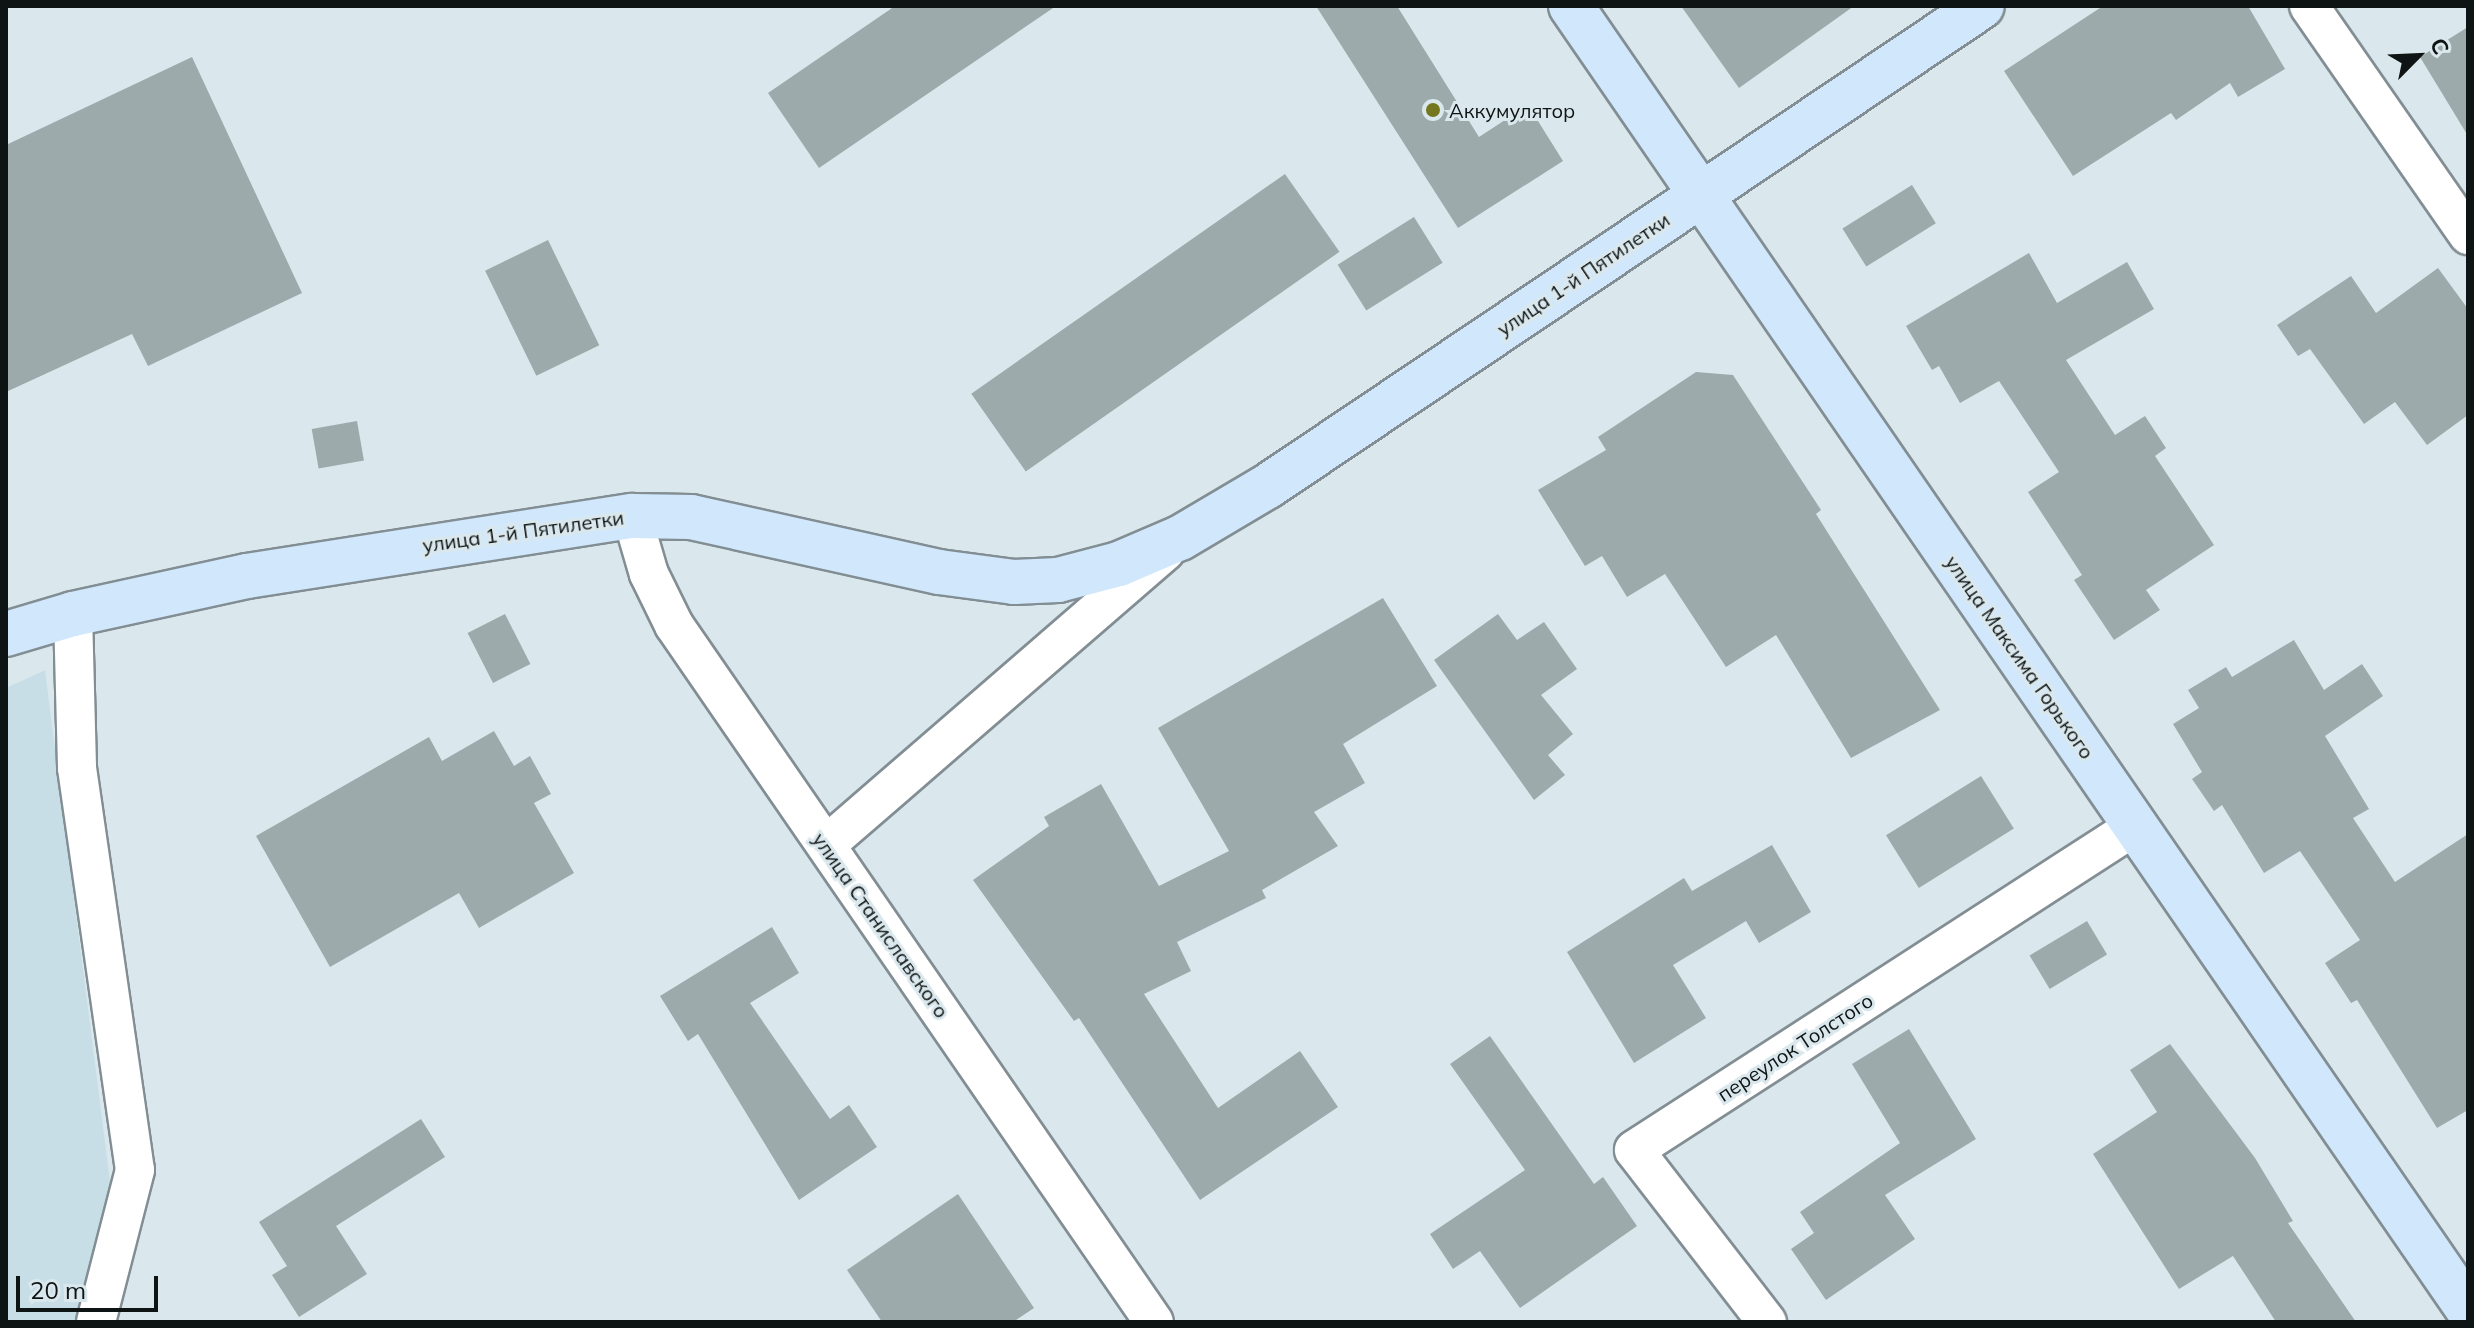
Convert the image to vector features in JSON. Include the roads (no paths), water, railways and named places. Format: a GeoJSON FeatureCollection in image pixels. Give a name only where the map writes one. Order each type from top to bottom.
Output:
{"type":"FeatureCollection","features":[{"type":"Feature","properties":{"kind":"main road","name":"улица Максима Горького"},"geometry":{"type":"LineString","coordinates":[[1571,6],[1698,196],[2137,825],[2468,1309]]}},
{"type":"Feature","properties":{"kind":"main road","name":"улица 1-й Пятилетки"},"geometry":{"type":"LineString","coordinates":[[6,634],[73,614],[349,558],[632,516],[691,517],[939,572],[1014,582],[1058,580],[1119,564],[1180,538],[1268,486],[1982,6]]}},
{"type":"Feature","properties":{"kind":"street"},"geometry":{"type":"LineString","coordinates":[[2309,6],[2468,235]]}},
{"type":"Feature","properties":{"kind":"street","name":"улица Станиславского"},"geometry":{"type":"LineString","coordinates":[[632,516],[649,574],[674,625],[1154,1322]]}},
{"type":"Feature","properties":{"kind":"street","name":"улица 1-й Пятилетки"},"geometry":{"type":"LineString","coordinates":[[826,845],[1180,538]]}},
{"type":"Feature","properties":{"kind":"street"},"geometry":{"type":"LineString","coordinates":[[73,614],[77,768],[135,1170],[96,1322]]}},
{"type":"Feature","properties":{"kind":"street","name":"переулок Толстого"},"geometry":{"type":"LineString","coordinates":[[1767,1322],[1634,1150],[2137,825]]}},
{"type":"Feature","properties":{"kind":"place","name":"Аккумулятор"},"geometry":{"type":"Point","coordinates":[1433,110]}}]}
